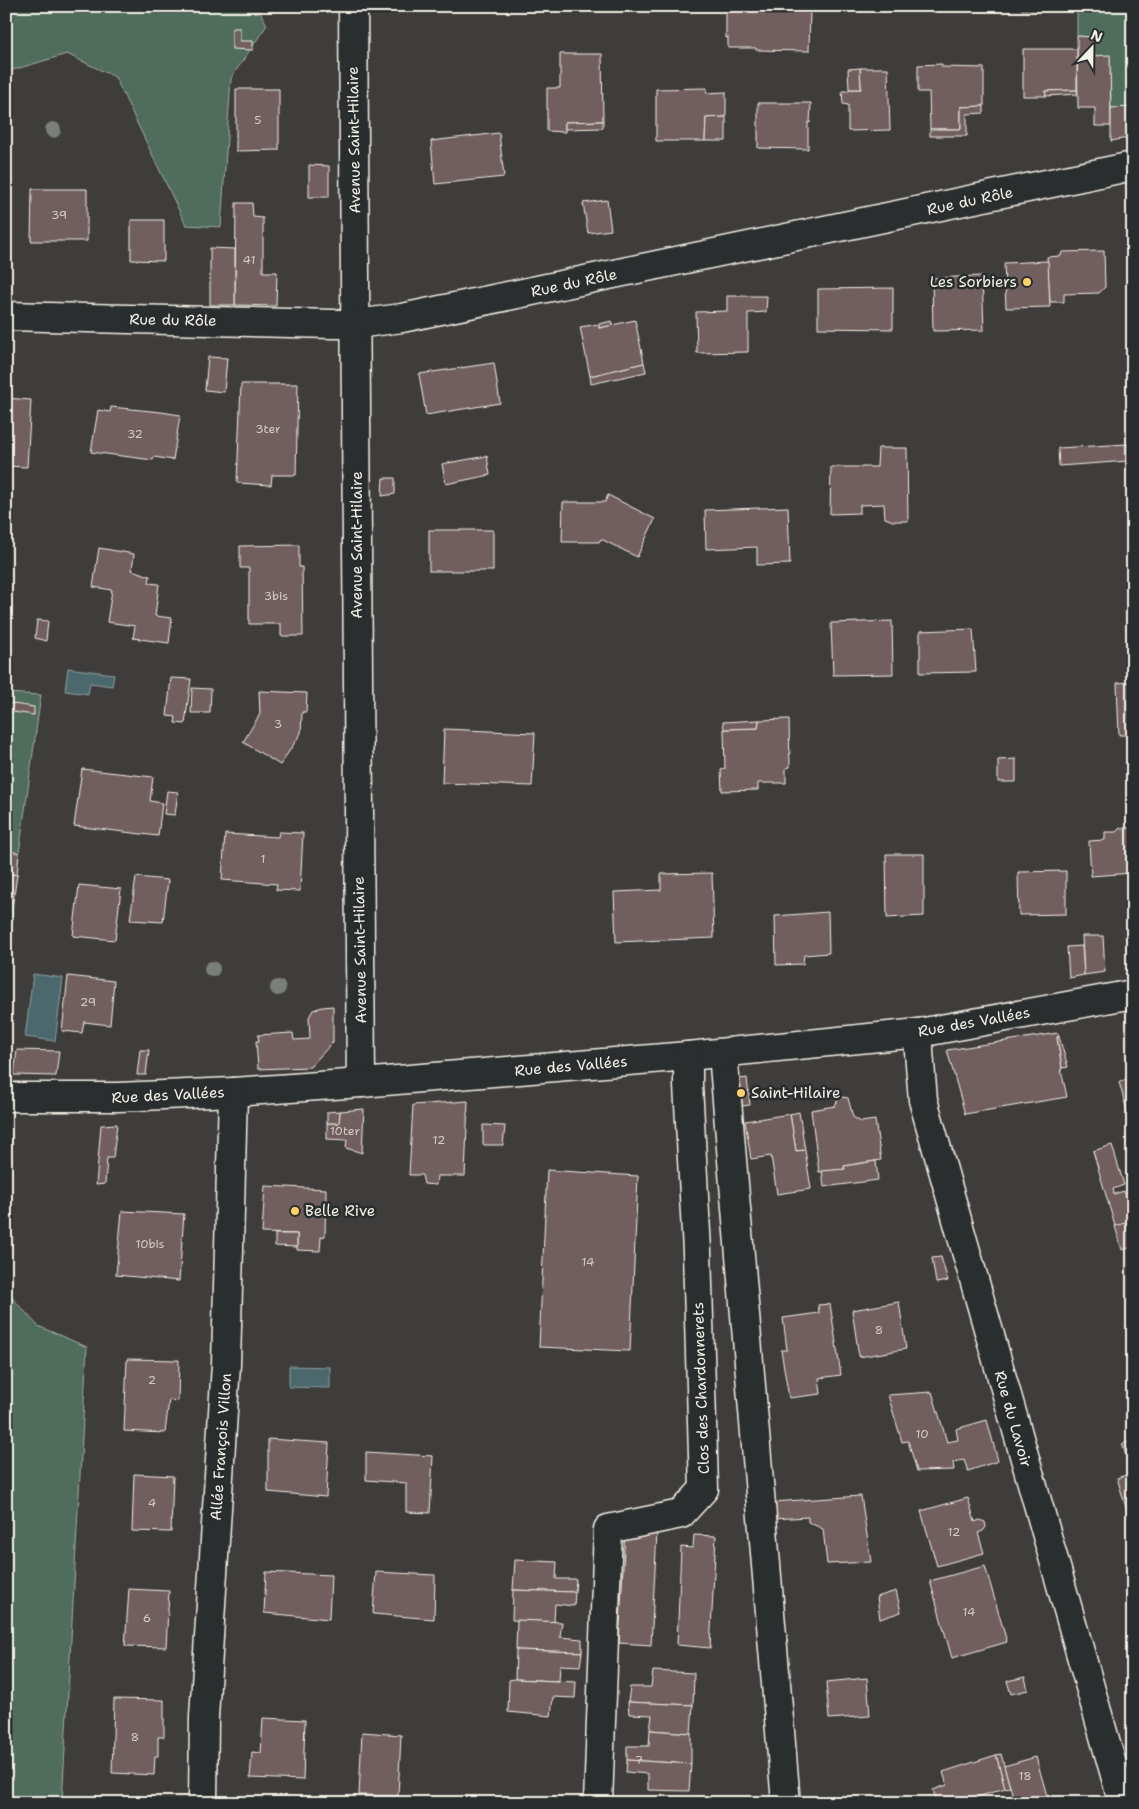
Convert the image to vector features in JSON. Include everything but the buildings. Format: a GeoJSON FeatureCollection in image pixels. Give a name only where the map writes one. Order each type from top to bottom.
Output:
{"type":"FeatureCollection","features":[{"type":"Feature","properties":{"kind":"street","name":"Avenue Saint-Hilaire"},"geometry":{"type":"LineString","coordinates":[[353,6],[361,1083]]}},
{"type":"Feature","properties":{"kind":"street","name":"Rue du Rôle"},"geometry":{"type":"LineString","coordinates":[[6,316],[356,324],[402,318],[1133,166]]}},
{"type":"Feature","properties":{"kind":"street","name":"Rue des Vallées"},"geometry":{"type":"LineString","coordinates":[[6,1097],[118,1097],[233,1092],[723,1053],[919,1032],[1133,994]]}},
{"type":"Feature","properties":{"kind":"street","name":"Rue du Lavoir"},"geometry":{"type":"LineString","coordinates":[[919,1032],[923,1100],[1123,1803]]}},
{"type":"Feature","properties":{"kind":"street"},"geometry":{"type":"LineString","coordinates":[[723,1053],[786,1803]]}},
{"type":"Feature","properties":{"kind":"street","name":"Clos des Chardonnerets"},"geometry":{"type":"LineString","coordinates":[[598,1803],[608,1529],[680,1514],[704,1489],[697,1251],[688,1056]]}},
{"type":"Feature","properties":{"kind":"street","name":"Allée François Villon"},"geometry":{"type":"LineString","coordinates":[[203,1803],[204,1717],[226,1364],[233,1092]]}},
{"type":"Feature","properties":{"kind":"green space"},"geometry":{"type":"Polygon","coordinates":[[[6,6],[257,6],[267,25],[231,78],[221,227],[186,225],[115,77],[67,54],[6,72],[6,6]]]}},
{"type":"Feature","properties":{"kind":"green space"},"geometry":{"type":"Polygon","coordinates":[[[1077,6],[1133,6],[1133,107],[1111,108],[1110,56],[1093,56],[1092,37],[1077,36],[1077,6]]]}},
{"type":"Feature","properties":{"kind":"green space"},"geometry":{"type":"Polygon","coordinates":[[[6,693],[41,695],[19,853],[6,850],[6,693]]]}},
{"type":"Feature","properties":{"kind":"green space"},"geometry":{"type":"Polygon","coordinates":[[[6,901],[13,902],[9,968],[6,968],[6,901]]]}},
{"type":"Feature","properties":{"kind":"green space"},"geometry":{"type":"Polygon","coordinates":[[[6,1291],[38,1326],[87,1347],[62,1803],[6,1803],[6,1291]]]}},
{"type":"Feature","properties":{"kind":"water"},"geometry":{"type":"Polygon","coordinates":[[[68,668],[114,674],[112,686],[90,683],[88,694],[65,691],[68,668]]]}},
{"type":"Feature","properties":{"kind":"water"},"geometry":{"type":"Polygon","coordinates":[[[33,974],[63,978],[55,1041],[25,1037],[33,974]]]}},
{"type":"Feature","properties":{"kind":"water"},"geometry":{"type":"Polygon","coordinates":[[[289,1366],[330,1367],[330,1388],[289,1387],[289,1366]]]}},
{"type":"Feature","properties":{"kind":"place","name":"Les Sorbiers"},"geometry":{"type":"Point","coordinates":[1027,282]}},
{"type":"Feature","properties":{"kind":"place","name":"Saint-Hilaire"},"geometry":{"type":"Point","coordinates":[741,1093]}},
{"type":"Feature","properties":{"kind":"place","name":"Belle Rive"},"geometry":{"type":"Point","coordinates":[295,1211]}}]}
